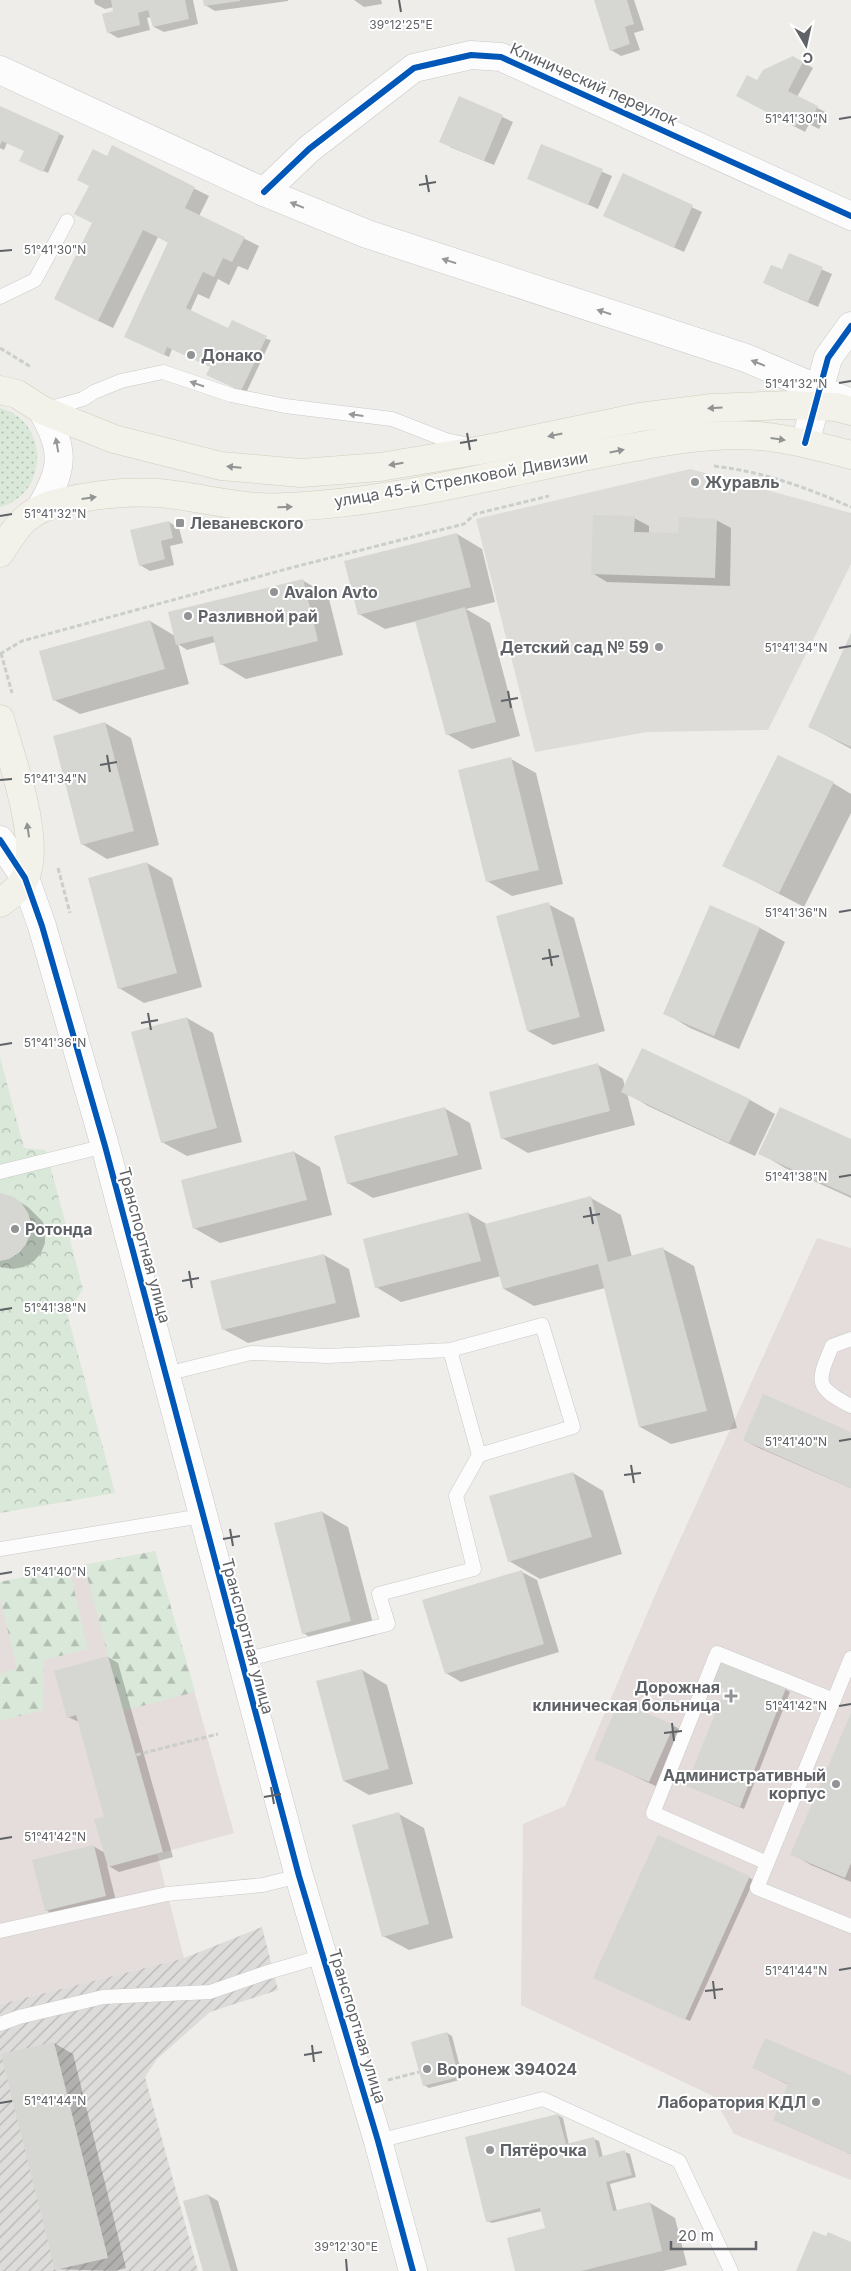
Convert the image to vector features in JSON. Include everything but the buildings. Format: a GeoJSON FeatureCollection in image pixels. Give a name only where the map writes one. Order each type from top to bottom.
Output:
{"type":"FeatureCollection","features":[{"type":"Feature","properties":{"kind":"main road"},"geometry":{"type":"LineString","coordinates":[[0,390],[17,394],[42,410]]}},
{"type":"Feature","properties":{"kind":"main road","name":"улица 45-й Стрелковой Дивизии"},"geometry":{"type":"LineString","coordinates":[[42,410],[114,439],[196,460],[221,466],[301,473],[380,467],[487,449],[640,417],[712,408],[789,405],[817,397],[851,412]]}},
{"type":"Feature","properties":{"kind":"main road","name":"улица 45-й Стрелковой Дивизии"},"geometry":{"type":"LineString","coordinates":[[21,519],[80,499],[138,493],[158,493],[258,508],[288,508],[367,500],[645,445],[713,436],[760,436],[804,443],[851,455]]}},
{"type":"Feature","properties":{"kind":"main road"},"geometry":{"type":"LineString","coordinates":[[0,553],[21,519]]}},
{"type":"Feature","properties":{"kind":"main road"},"geometry":{"type":"LineString","coordinates":[[0,719],[28,828],[30,849],[25,878],[19,887],[0,903]]}},
{"type":"Feature","properties":{"kind":"street","name":"Клинический переулок"},"geometry":{"type":"LineString","coordinates":[[264,192],[309,149],[414,68],[471,55],[501,57],[851,216]]}},
{"type":"Feature","properties":{"kind":"street"},"geometry":{"type":"LineString","coordinates":[[0,70],[264,192],[367,234],[746,358],[817,397],[851,403]]}},
{"type":"Feature","properties":{"kind":"street"},"geometry":{"type":"LineString","coordinates":[[804,443],[828,358],[851,326]]}},
{"type":"Feature","properties":{"kind":"street"},"geometry":{"type":"LineString","coordinates":[[21,519],[54,485],[59,458],[55,433],[42,410]]}},
{"type":"Feature","properties":{"kind":"street","name":"Транспортная улица"},"geometry":{"type":"LineString","coordinates":[[0,840],[25,878],[42,926],[105,1146],[240,1661],[299,1876],[378,2141],[413,2271]]}},
{"type":"Feature","properties":{"kind":"lane"},"geometry":{"type":"LineString","coordinates":[[0,297],[35,280],[67,220]]}},
{"type":"Feature","properties":{"kind":"lane"},"geometry":{"type":"LineString","coordinates":[[42,410],[83,399],[94,392],[121,382],[163,372],[231,396],[285,406],[392,419],[446,440],[487,449]]}},
{"type":"Feature","properties":{"kind":"lane"},"geometry":{"type":"LineString","coordinates":[[0,1172],[105,1146]]}},
{"type":"Feature","properties":{"kind":"lane"},"geometry":{"type":"LineString","coordinates":[[166,1374],[251,1353],[328,1356],[450,1350],[542,1325],[573,1427],[479,1455],[456,1496],[474,1569],[379,1594],[388,1624],[240,1661]]}},
{"type":"Feature","properties":{"kind":"lane"},"geometry":{"type":"LineString","coordinates":[[851,1339],[832,1346],[821,1373],[822,1384],[830,1395],[851,1406]]}},
{"type":"Feature","properties":{"kind":"lane"},"geometry":{"type":"LineString","coordinates":[[450,1350],[479,1455]]}},
{"type":"Feature","properties":{"kind":"lane"},"geometry":{"type":"LineString","coordinates":[[0,1549],[202,1516]]}},
{"type":"Feature","properties":{"kind":"lane"},"geometry":{"type":"LineString","coordinates":[[767,1863],[653,1813],[717,1653],[834,1700]]}},
{"type":"Feature","properties":{"kind":"lane"},"geometry":{"type":"LineString","coordinates":[[851,1658],[757,1888],[851,1926]]}},
{"type":"Feature","properties":{"kind":"lane"},"geometry":{"type":"LineString","coordinates":[[0,1931],[167,1894],[263,1885],[299,1876]]}},
{"type":"Feature","properties":{"kind":"lane"},"geometry":{"type":"LineString","coordinates":[[0,2024],[19,2017],[103,1997],[210,1992],[264,1973],[323,1956]]}},
{"type":"Feature","properties":{"kind":"lane"},"geometry":{"type":"LineString","coordinates":[[378,2141],[543,2099],[678,2162],[731,2271]]}},
{"type":"Feature","properties":{"kind":"path"},"geometry":{"type":"LineString","coordinates":[[0,348],[33,368]]}},
{"type":"Feature","properties":{"kind":"path"},"geometry":{"type":"LineString","coordinates":[[706,465],[746,470],[803,486],[851,507]]}},
{"type":"Feature","properties":{"kind":"path"},"geometry":{"type":"LineString","coordinates":[[0,654],[22,641],[294,567],[464,524],[475,514],[558,493]]}},
{"type":"Feature","properties":{"kind":"path"},"geometry":{"type":"LineString","coordinates":[[136,1755],[218,1734]]}},
{"type":"Feature","properties":{"kind":"path"},"geometry":{"type":"LineString","coordinates":[[397,2078],[419,2072]]}},
{"type":"Feature","properties":{"kind":"shaded area","name":"Детский сад № 59"},"geometry":{"type":"Polygon","coordinates":[[[690,469],[851,513],[851,564],[768,730],[647,732],[535,752],[476,519],[690,469]]]}},
{"type":"Feature","properties":{"kind":"shaded area","name":"Дорожная клиническая больница"},"geometry":{"type":"Polygon","coordinates":[[[817,1238],[851,1248],[851,2180],[734,2134],[713,2096],[521,2005],[523,1824],[565,1806],[659,1586],[817,1238]]]}},
{"type":"Feature","properties":{"kind":"shaded area"},"geometry":{"type":"Polygon","coordinates":[[[155,1551],[234,1833],[157,1854],[184,1958],[0,2004],[0,1582],[155,1551]]]}},
{"type":"Feature","properties":{"kind":"shaded area"},"geometry":{"type":"Polygon","coordinates":[[[262,1927],[278,1990],[210,2012],[157,2059],[145,2077],[198,2271],[0,2271],[0,2004],[184,1958],[262,1927]]]}},
{"type":"Feature","properties":{"kind":"green space"},"geometry":{"type":"Polygon","coordinates":[[[0,408],[16,415],[28,427],[35,442],[37,458],[35,473],[28,488],[16,500],[0,507],[0,408]]]}},
{"type":"Feature","properties":{"kind":"green space"},"geometry":{"type":"Polygon","coordinates":[[[0,1057],[24,1148],[46,1150],[83,1289],[67,1313],[115,1493],[0,1513],[0,1057]]]}},
{"type":"Feature","properties":{"kind":"green space"},"geometry":{"type":"Polygon","coordinates":[[[155,1551],[195,1692],[123,1711],[84,1565],[155,1551]]]}},
{"type":"Feature","properties":{"kind":"green space"},"geometry":{"type":"Polygon","coordinates":[[[69,1568],[88,1649],[44,1660],[43,1710],[0,1721],[0,1674],[17,1668],[0,1599],[0,1582],[69,1568]]]}},
{"type":"Feature","properties":{"kind":"cycle path"},"geometry":{"type":"LineString","coordinates":[[264,192],[309,149],[414,68],[471,55],[501,57],[851,216]]}},
{"type":"Feature","properties":{"kind":"cycle path"},"geometry":{"type":"LineString","coordinates":[[805,443],[828,358],[851,326]]}},
{"type":"Feature","properties":{"kind":"cycle path"},"geometry":{"type":"LineString","coordinates":[[0,840],[25,878],[42,926],[105,1146],[299,1876],[378,2141],[413,2271]]}},
{"type":"Feature","properties":{"kind":"place","name":"Донако"},"geometry":{"type":"Point","coordinates":[191,355]}},
{"type":"Feature","properties":{"kind":"place","name":"Журавль"},"geometry":{"type":"Point","coordinates":[695,482]}},
{"type":"Feature","properties":{"kind":"place","name":"Леваневского"},"geometry":{"type":"Point","coordinates":[180,523]}},
{"type":"Feature","properties":{"kind":"place","name":"Avalon Avto"},"geometry":{"type":"Point","coordinates":[274,592]}},
{"type":"Feature","properties":{"kind":"place","name":"Разливной рай"},"geometry":{"type":"Point","coordinates":[188,616]}},
{"type":"Feature","properties":{"kind":"place","name":"Детский сад № 59"},"geometry":{"type":"Point","coordinates":[659,647]}},
{"type":"Feature","properties":{"kind":"place","name":"Ротонда"},"geometry":{"type":"Point","coordinates":[15,1229]}},
{"type":"Feature","properties":{"kind":"place","name":"Дорожная клиническая больница"},"geometry":{"type":"Point","coordinates":[731,1696]}},
{"type":"Feature","properties":{"kind":"place","name":"Административный корпус"},"geometry":{"type":"Point","coordinates":[836,1784]}},
{"type":"Feature","properties":{"kind":"place","name":"Воронеж 394024"},"geometry":{"type":"Point","coordinates":[427,2069]}},
{"type":"Feature","properties":{"kind":"place","name":"Лаборатория КДЛ"},"geometry":{"type":"Point","coordinates":[816,2102]}},
{"type":"Feature","properties":{"kind":"place","name":"Пятёрочка"},"geometry":{"type":"Point","coordinates":[490,2150]}}]}
